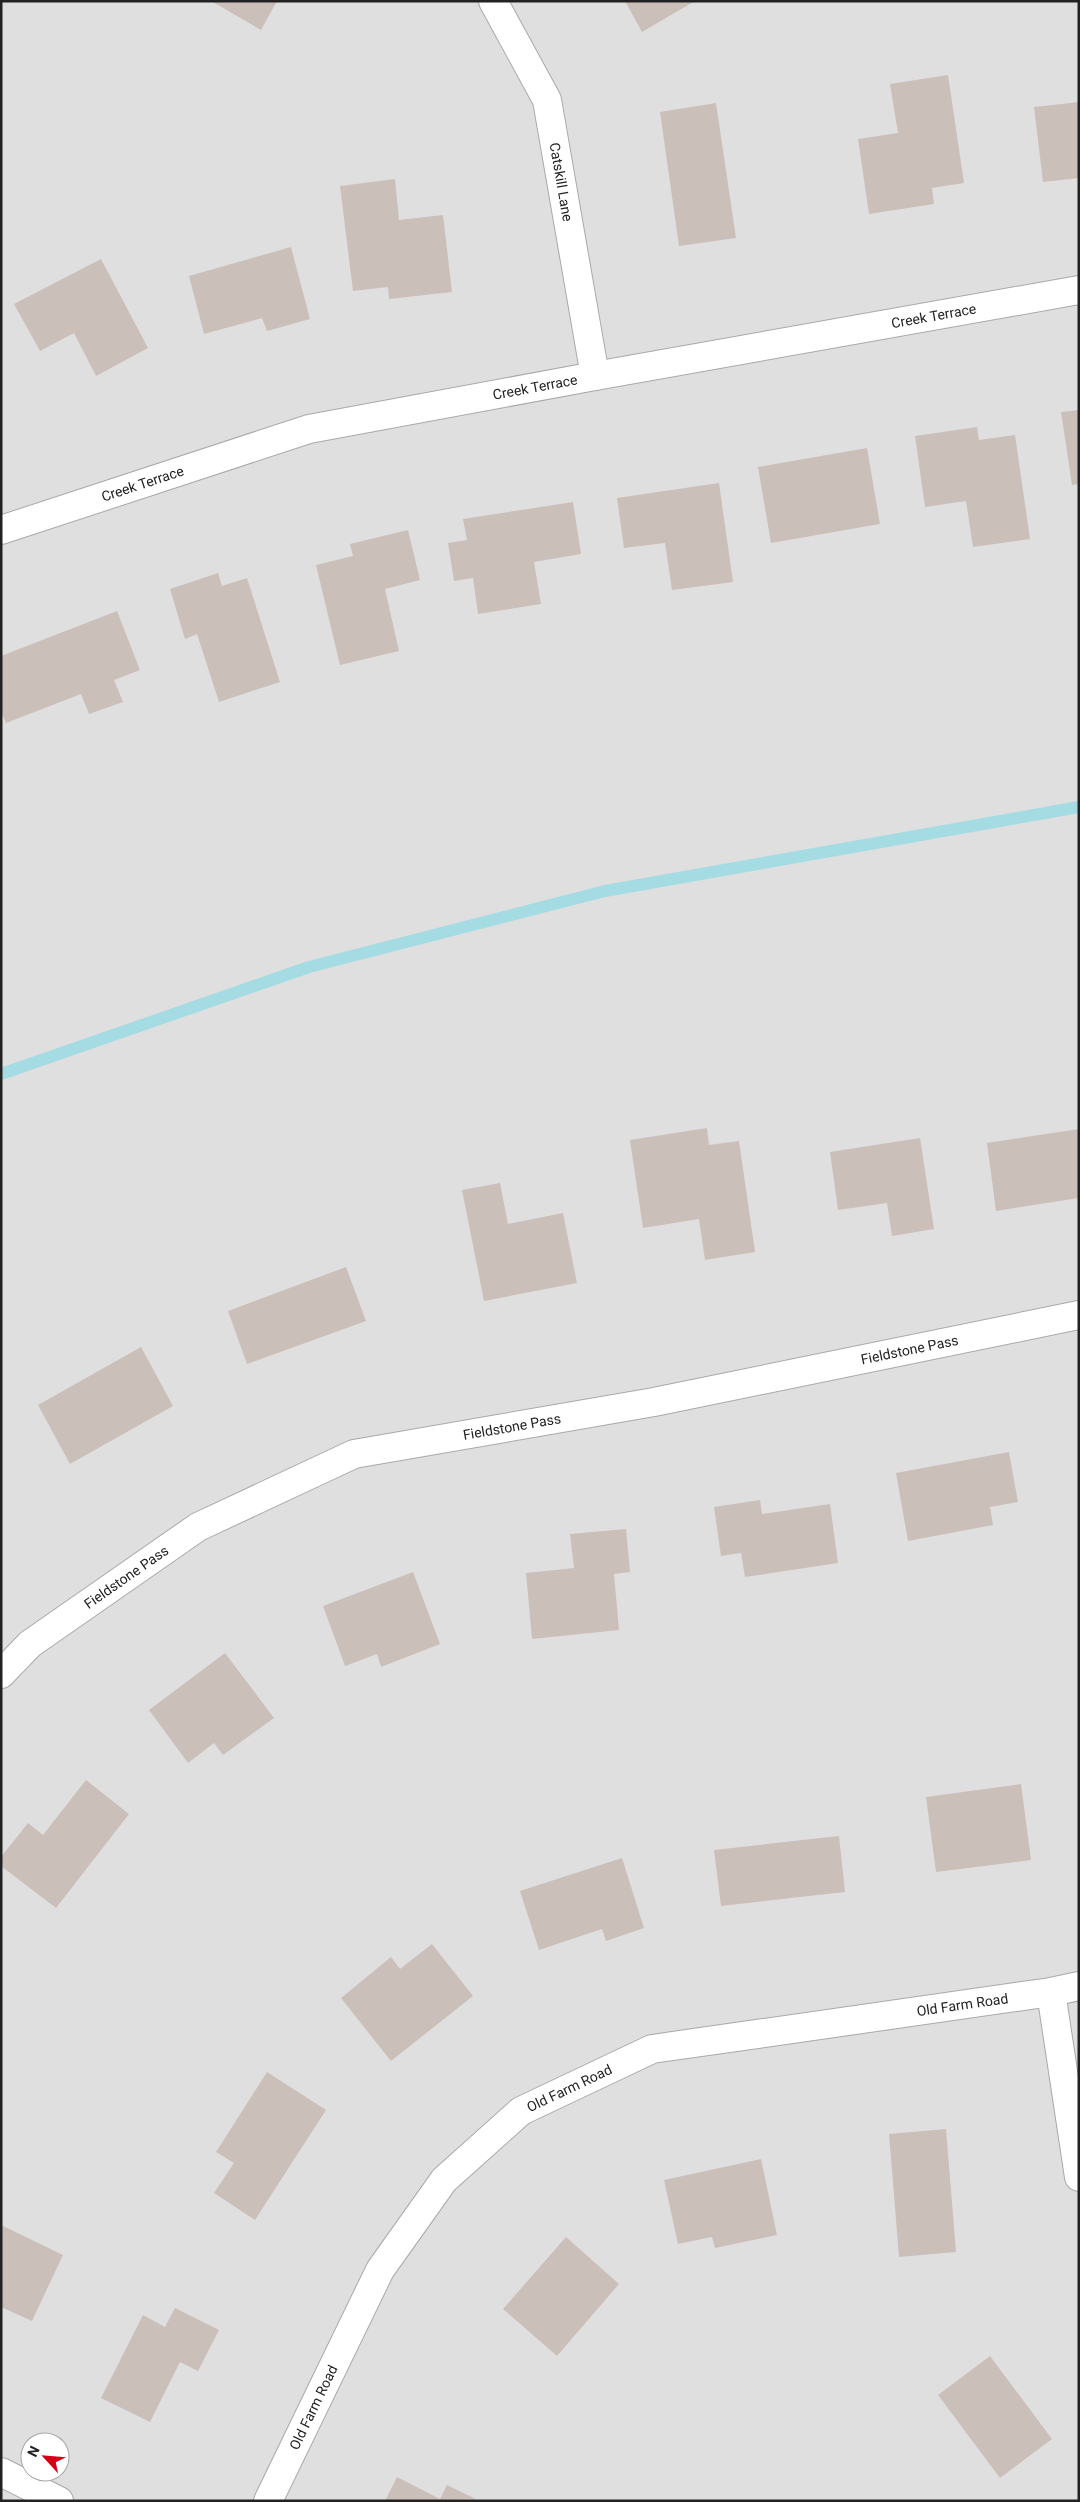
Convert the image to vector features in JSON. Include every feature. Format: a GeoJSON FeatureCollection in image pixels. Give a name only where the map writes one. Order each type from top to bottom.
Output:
{"type":"FeatureCollection","features":[{"type":"Feature","properties":{"kind":"street","name":"Catskill Lane"},"geometry":{"type":"LineString","coordinates":[[493,1],[547,100],[595,376]]}},
{"type":"Feature","properties":{"kind":"street","name":"Creek Terrace"},"geometry":{"type":"LineString","coordinates":[[1,530],[309,429],[1079,290]]}},
{"type":"Feature","properties":{"kind":"street","name":"Fieldstone Pass"},"geometry":{"type":"LineString","coordinates":[[1,1674],[30,1644],[198,1528],[354,1454],[654,1402],[1079,1315]]}},
{"type":"Feature","properties":{"kind":"street","name":"Old Farm Road"},"geometry":{"type":"LineString","coordinates":[[268,2501],[380,2270],[444,2180],[521,2111],[652,2049],[1051,1992],[1079,1986]]}},
{"type":"Feature","properties":{"kind":"street"},"geometry":{"type":"LineString","coordinates":[[1051,1992],[1079,2177]]}},
{"type":"Feature","properties":{"kind":"street"},"geometry":{"type":"LineString","coordinates":[[1,2472],[59,2501]]}},
{"type":"Feature","properties":{"kind":"shaded area"},"geometry":{"type":"Polygon","coordinates":[[[1,1],[1079,1],[1079,2501],[1,2501],[1,1]]]}},
{"type":"Feature","properties":{"kind":"building"},"geometry":{"type":"Polygon","coordinates":[[[211,1],[277,1],[261,30],[211,1]]]}},
{"type":"Feature","properties":{"kind":"building"},"geometry":{"type":"Polygon","coordinates":[[[625,1],[695,1],[642,32],[625,1]]]}},
{"type":"Feature","properties":{"kind":"building"},"geometry":{"type":"Polygon","coordinates":[[[948,75],[964,183],[932,188],[934,204],[869,214],[858,139],[898,133],[890,84],[948,75]]]}},
{"type":"Feature","properties":{"kind":"building"},"geometry":{"type":"Polygon","coordinates":[[[1079,102],[1079,178],[1043,182],[1034,107],[1079,102]]]}},
{"type":"Feature","properties":{"kind":"building"},"geometry":{"type":"Polygon","coordinates":[[[716,103],[736,238],[679,246],[660,112],[716,103]]]}},
{"type":"Feature","properties":{"kind":"building"},"geometry":{"type":"Polygon","coordinates":[[[395,179],[399,220],[443,215],[452,292],[389,299],[388,287],[353,291],[340,186],[395,179]]]}},
{"type":"Feature","properties":{"kind":"building"},"geometry":{"type":"Polygon","coordinates":[[[291,247],[310,319],[267,331],[262,318],[204,334],[189,276],[291,247]]]}},
{"type":"Feature","properties":{"kind":"building"},"geometry":{"type":"Polygon","coordinates":[[[101,259],[148,348],[96,376],[74,333],[40,351],[14,304],[101,259]]]}},
{"type":"Feature","properties":{"kind":"building"},"geometry":{"type":"Polygon","coordinates":[[[1079,410],[1079,484],[1072,485],[1061,412],[1079,410]]]}},
{"type":"Feature","properties":{"kind":"building"},"geometry":{"type":"Polygon","coordinates":[[[977,427],[979,440],[1015,435],[1030,539],[973,547],[966,501],[925,507],[915,436],[977,427]]]}},
{"type":"Feature","properties":{"kind":"building"},"geometry":{"type":"Polygon","coordinates":[[[867,448],[880,524],[771,543],[758,467],[867,448]]]}},
{"type":"Feature","properties":{"kind":"building"},"geometry":{"type":"Polygon","coordinates":[[[719,483],[733,582],[672,590],[665,543],[624,548],[617,498],[719,483]]]}},
{"type":"Feature","properties":{"kind":"building"},"geometry":{"type":"Polygon","coordinates":[[[573,502],[581,554],[534,562],[541,604],[478,614],[473,578],[454,581],[448,543],[467,540],[463,519],[573,502]]]}},
{"type":"Feature","properties":{"kind":"building"},"geometry":{"type":"Polygon","coordinates":[[[408,530],[420,580],[385,589],[399,651],[340,665],[316,565],[353,556],[350,544],[408,530]]]}},
{"type":"Feature","properties":{"kind":"building"},"geometry":{"type":"Polygon","coordinates":[[[218,573],[222,586],[247,578],[280,682],[219,702],[197,634],[185,639],[170,589],[218,573]]]}},
{"type":"Feature","properties":{"kind":"building"},"geometry":{"type":"Polygon","coordinates":[[[117,611],[140,670],[114,680],[123,702],[89,714],[81,694],[6,723],[1,711],[1,656],[117,611]]]}},
{"type":"Feature","properties":{"kind":"building"},"geometry":{"type":"Polygon","coordinates":[[[707,1128],[709,1145],[739,1141],[755,1252],[705,1260],[699,1219],[643,1228],[630,1140],[707,1128]]]}},
{"type":"Feature","properties":{"kind":"building"},"geometry":{"type":"Polygon","coordinates":[[[1079,1129],[1079,1198],[996,1211],[987,1143],[1079,1129]]]}},
{"type":"Feature","properties":{"kind":"building"},"geometry":{"type":"Polygon","coordinates":[[[920,1138],[934,1229],[892,1236],[887,1203],[838,1210],[830,1152],[920,1138]]]}},
{"type":"Feature","properties":{"kind":"building"},"geometry":{"type":"Polygon","coordinates":[[[500,1183],[508,1224],[563,1213],[577,1283],[484,1301],[462,1190],[500,1183]]]}},
{"type":"Feature","properties":{"kind":"building"},"geometry":{"type":"Polygon","coordinates":[[[346,1267],[366,1321],[247,1364],[228,1311],[346,1267]]]}},
{"type":"Feature","properties":{"kind":"building"},"geometry":{"type":"Polygon","coordinates":[[[141,1347],[173,1406],[70,1464],[38,1405],[141,1347]]]}},
{"type":"Feature","properties":{"kind":"building"},"geometry":{"type":"Polygon","coordinates":[[[1009,1452],[1018,1502],[990,1507],[993,1525],[908,1541],[896,1473],[1009,1452]]]}},
{"type":"Feature","properties":{"kind":"building"},"geometry":{"type":"Polygon","coordinates":[[[760,1500],[762,1514],[830,1504],[838,1563],[745,1577],[741,1553],[721,1556],[714,1507],[760,1500]]]}},
{"type":"Feature","properties":{"kind":"building"},"geometry":{"type":"Polygon","coordinates":[[[626,1529],[630,1572],[614,1574],[619,1630],[532,1639],[526,1573],[574,1568],[570,1534],[626,1529]]]}},
{"type":"Feature","properties":{"kind":"building"},"geometry":{"type":"Polygon","coordinates":[[[413,1572],[440,1644],[381,1667],[377,1654],[345,1666],[323,1606],[413,1572]]]}},
{"type":"Feature","properties":{"kind":"building"},"geometry":{"type":"Polygon","coordinates":[[[225,1653],[274,1718],[223,1755],[214,1743],[188,1763],[149,1710],[225,1653]]]}},
{"type":"Feature","properties":{"kind":"building"},"geometry":{"type":"Polygon","coordinates":[[[86,1780],[129,1814],[56,1908],[1,1866],[1,1857],[28,1823],[43,1835],[86,1780]]]}},
{"type":"Feature","properties":{"kind":"building"},"geometry":{"type":"Polygon","coordinates":[[[1021,1784],[1031,1860],[936,1872],[926,1797],[1021,1784]]]}},
{"type":"Feature","properties":{"kind":"building"},"geometry":{"type":"Polygon","coordinates":[[[839,1836],[845,1892],[721,1906],[714,1850],[839,1836]]]}},
{"type":"Feature","properties":{"kind":"building"},"geometry":{"type":"Polygon","coordinates":[[[622,1858],[644,1928],[606,1941],[602,1929],[539,1950],[520,1891],[622,1858]]]}},
{"type":"Feature","properties":{"kind":"building"},"geometry":{"type":"Polygon","coordinates":[[[432,1944],[473,1996],[391,2061],[341,1998],[391,1957],[400,1969],[432,1944]]]}},
{"type":"Feature","properties":{"kind":"building"},"geometry":{"type":"Polygon","coordinates":[[[267,2072],[326,2110],[255,2220],[214,2193],[234,2163],[216,2152],[267,2072]]]}},
{"type":"Feature","properties":{"kind":"building"},"geometry":{"type":"Polygon","coordinates":[[[946,2129],[956,2252],[899,2257],[889,2134],[946,2129]]]}},
{"type":"Feature","properties":{"kind":"building"},"geometry":{"type":"Polygon","coordinates":[[[761,2159],[777,2235],[715,2248],[712,2237],[678,2244],[664,2180],[761,2159]]]}},
{"type":"Feature","properties":{"kind":"building"},"geometry":{"type":"Polygon","coordinates":[[[1,2225],[63,2255],[32,2321],[1,2307],[1,2225]]]}},
{"type":"Feature","properties":{"kind":"building"},"geometry":{"type":"Polygon","coordinates":[[[566,2237],[619,2284],[557,2356],[503,2309],[566,2237]]]}},
{"type":"Feature","properties":{"kind":"building"},"geometry":{"type":"Polygon","coordinates":[[[175,2308],[219,2330],[198,2371],[180,2362],[150,2422],[101,2398],[143,2315],[165,2327],[175,2308]]]}},
{"type":"Feature","properties":{"kind":"building"},"geometry":{"type":"Polygon","coordinates":[[[990,2356],[1052,2439],[1000,2478],[938,2395],[990,2356]]]}},
{"type":"Feature","properties":{"kind":"building"},"geometry":{"type":"Polygon","coordinates":[[[397,2477],[440,2499],[447,2485],[476,2499],[385,2501],[397,2477]]]}},
{"type":"Feature","properties":{"kind":"waterway"},"geometry":{"type":"LineString","coordinates":[[1,1074],[309,967],[605,891],[1079,807]]}}]}
